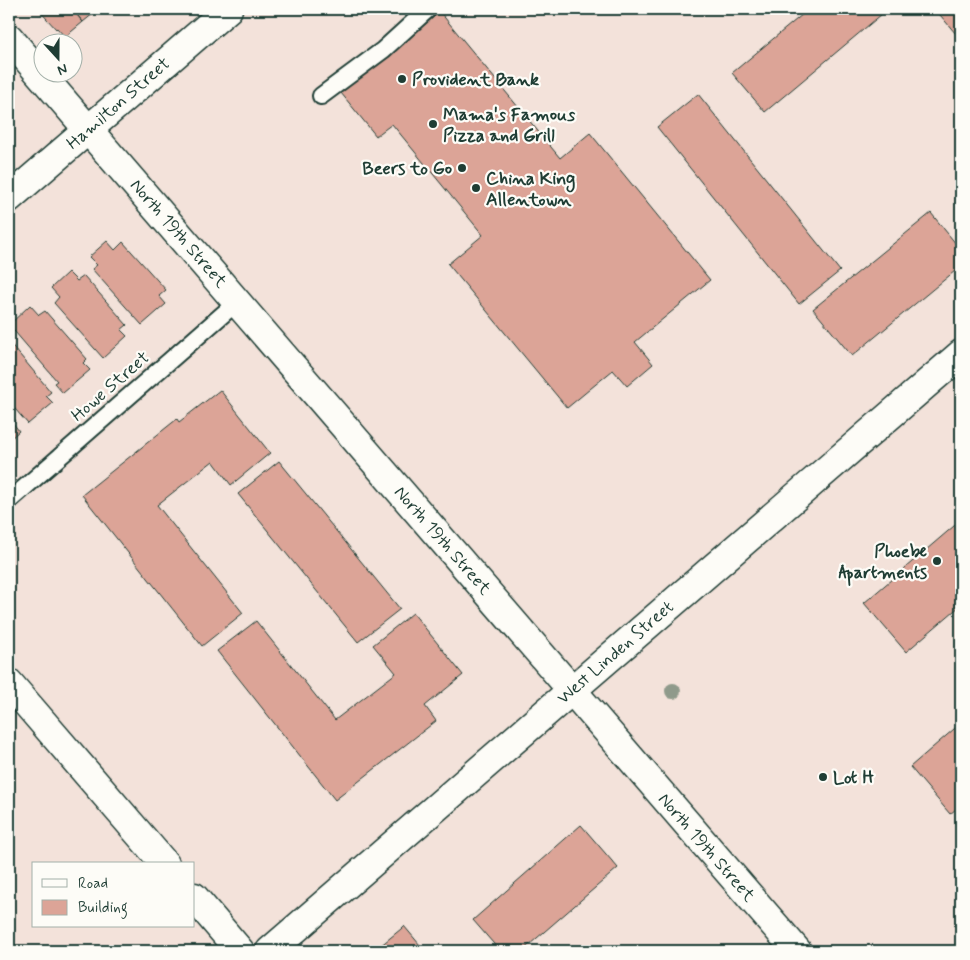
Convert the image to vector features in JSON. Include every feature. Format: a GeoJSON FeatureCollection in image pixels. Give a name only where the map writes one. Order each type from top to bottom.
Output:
{"type":"FeatureCollection","features":[{"type":"Feature","properties":{"kind":"street","name":"Hamilton Street"},"geometry":{"type":"LineString","coordinates":[[9,198],[228,9]]}},
{"type":"Feature","properties":{"kind":"street","name":"North 19th Street"},"geometry":{"type":"LineString","coordinates":[[9,38],[797,951]]}},
{"type":"Feature","properties":{"kind":"street","name":"West Linden Street"},"geometry":{"type":"LineString","coordinates":[[270,951],[961,354]]}},
{"type":"Feature","properties":{"kind":"street"},"geometry":{"type":"LineString","coordinates":[[9,683],[163,862]]}},
{"type":"Feature","properties":{"kind":"street"},"geometry":{"type":"LineString","coordinates":[[195,898],[240,951]]}},
{"type":"Feature","properties":{"kind":"lane"},"geometry":{"type":"LineString","coordinates":[[321,96],[383,50],[428,9]]}},
{"type":"Feature","properties":{"kind":"lane","name":"Howe Street"},"geometry":{"type":"LineString","coordinates":[[9,500],[237,302]]}},
{"type":"Feature","properties":{"kind":"building"},"geometry":{"type":"Polygon","coordinates":[[[38,9],[72,9],[83,22],[71,32],[61,32],[38,9]]]}},
{"type":"Feature","properties":{"kind":"building"},"geometry":{"type":"Polygon","coordinates":[[[72,9],[99,9],[83,22],[72,9]]]}},
{"type":"Feature","properties":{"kind":"building"},"geometry":{"type":"Polygon","coordinates":[[[809,9],[888,9],[765,112],[732,73],[809,9]]]}},
{"type":"Feature","properties":{"kind":"building"},"geometry":{"type":"Polygon","coordinates":[[[935,9],[961,9],[961,40],[935,9]]]}},
{"type":"Feature","properties":{"kind":"building"},"geometry":{"type":"Polygon","coordinates":[[[440,12],[560,158],[590,133],[710,280],[635,342],[653,364],[627,386],[613,370],[567,408],[448,264],[483,235],[392,124],[376,136],[341,93],[440,12]]]}},
{"type":"Feature","properties":{"kind":"building"},"geometry":{"type":"Polygon","coordinates":[[[698,94],[840,271],[799,304],[657,127],[698,94]]]}},
{"type":"Feature","properties":{"kind":"building"},"geometry":{"type":"Polygon","coordinates":[[[931,213],[961,250],[961,266],[852,356],[813,309],[931,213]]]}},
{"type":"Feature","properties":{"kind":"building"},"geometry":{"type":"Polygon","coordinates":[[[107,241],[115,250],[123,242],[166,290],[159,296],[166,304],[142,325],[92,269],[97,265],[89,257],[107,241]]]}},
{"type":"Feature","properties":{"kind":"building"},"geometry":{"type":"Polygon","coordinates":[[[68,272],[77,281],[84,276],[127,325],[121,330],[127,336],[103,358],[54,303],[59,297],[51,288],[68,272]]]}},
{"type":"Feature","properties":{"kind":"building"},"geometry":{"type":"Polygon","coordinates":[[[30,305],[39,315],[45,311],[87,359],[83,363],[90,370],[63,393],[54,383],[57,381],[9,325],[30,305]]]}},
{"type":"Feature","properties":{"kind":"building"},"geometry":{"type":"Polygon","coordinates":[[[9,342],[51,392],[46,396],[53,403],[28,424],[9,402],[9,342]]]}},
{"type":"Feature","properties":{"kind":"building"},"geometry":{"type":"Polygon","coordinates":[[[220,390],[270,453],[231,485],[213,461],[157,505],[243,613],[202,646],[82,495],[177,419],[179,422],[220,390]]]}},
{"type":"Feature","properties":{"kind":"building"},"geometry":{"type":"Polygon","coordinates":[[[9,413],[16,421],[13,423],[19,431],[9,440],[9,413]]]}},
{"type":"Feature","properties":{"kind":"building"},"geometry":{"type":"Polygon","coordinates":[[[279,461],[400,609],[358,642],[238,494],[279,461]]]}},
{"type":"Feature","properties":{"kind":"building","name":"Phoebe Apartments"},"geometry":{"type":"Polygon","coordinates":[[[961,520],[961,605],[906,652],[864,603],[961,520]]]}},
{"type":"Feature","properties":{"kind":"building"},"geometry":{"type":"Polygon","coordinates":[[[413,613],[463,675],[425,706],[436,721],[335,800],[217,651],[256,621],[335,720],[396,673],[373,645],[413,613]]]}},
{"type":"Feature","properties":{"kind":"building"},"geometry":{"type":"Polygon","coordinates":[[[961,723],[961,805],[950,814],[910,767],[961,723]]]}},
{"type":"Feature","properties":{"kind":"building"},"geometry":{"type":"Polygon","coordinates":[[[581,825],[618,868],[522,951],[500,951],[473,920],[581,825]]]}},
{"type":"Feature","properties":{"kind":"building"},"geometry":{"type":"Polygon","coordinates":[[[404,926],[425,951],[374,951],[401,929],[404,926]]]}},
{"type":"Feature","properties":{"kind":"place","name":"Provident Bank"},"geometry":{"type":"Point","coordinates":[402,79]}},
{"type":"Feature","properties":{"kind":"place","name":"Mama's Famous Pizza and Grill"},"geometry":{"type":"Point","coordinates":[433,124]}},
{"type":"Feature","properties":{"kind":"place","name":"Beers to Go"},"geometry":{"type":"Point","coordinates":[462,168]}},
{"type":"Feature","properties":{"kind":"place","name":"China King Allentown"},"geometry":{"type":"Point","coordinates":[476,188]}},
{"type":"Feature","properties":{"kind":"place","name":"Phoebe Apartments"},"geometry":{"type":"Point","coordinates":[937,561]}},
{"type":"Feature","properties":{"kind":"place","name":"Lot H"},"geometry":{"type":"Point","coordinates":[823,777]}}]}
